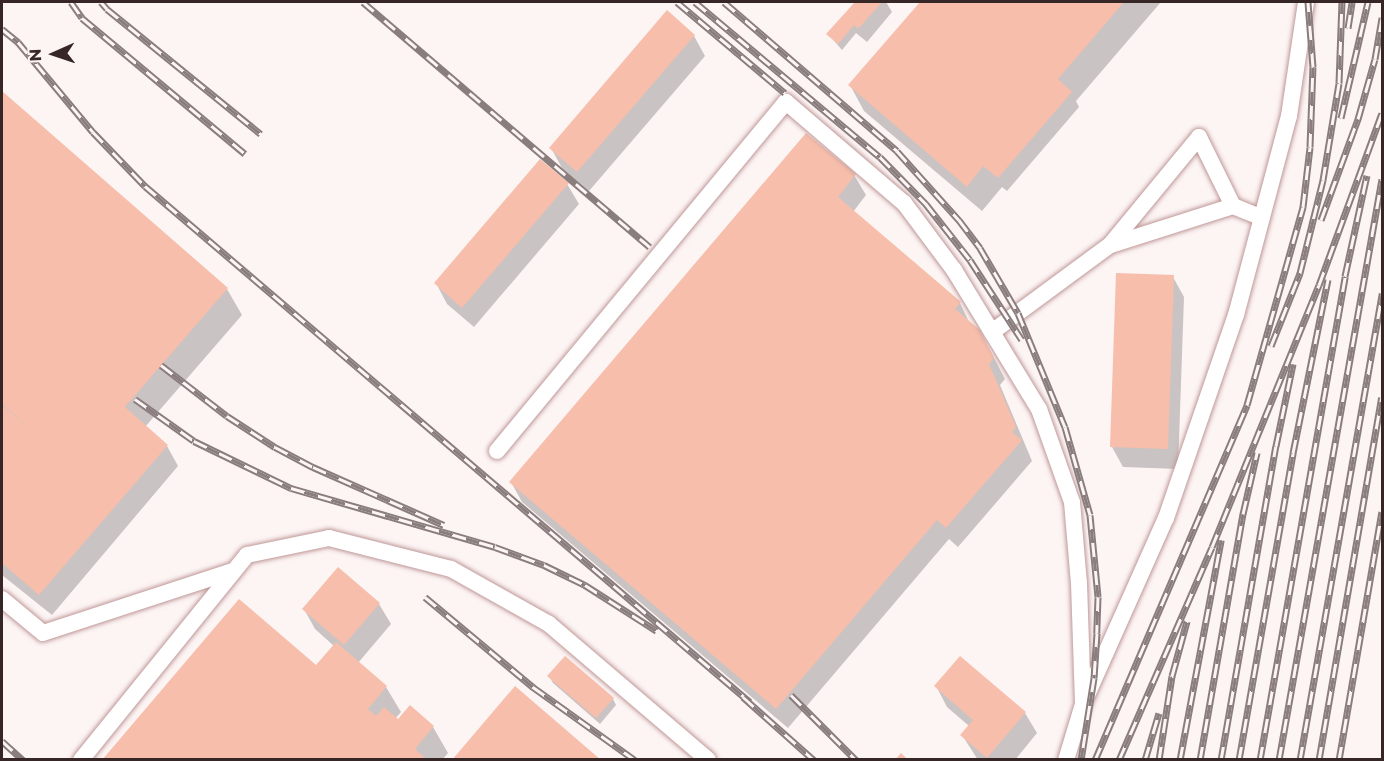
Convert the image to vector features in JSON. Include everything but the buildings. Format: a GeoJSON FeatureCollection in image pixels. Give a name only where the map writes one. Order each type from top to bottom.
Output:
{"type":"FeatureCollection","features":[{"type":"Feature","properties":{"kind":"lane"},"geometry":{"type":"LineString","coordinates":[[1066,759],[1083,704],[1166,518],[1236,315],[1289,116],[1306,2]]}},
{"type":"Feature","properties":{"kind":"lane"},"geometry":{"type":"LineString","coordinates":[[498,451],[786,102],[904,203],[954,270],[1039,410],[1072,502],[1083,704]]}},
{"type":"Feature","properties":{"kind":"lane"},"geometry":{"type":"LineString","coordinates":[[992,333],[1110,245],[1199,137],[1233,206]]}},
{"type":"Feature","properties":{"kind":"lane"},"geometry":{"type":"LineString","coordinates":[[1110,245],[1233,206],[1262,218]]}},
{"type":"Feature","properties":{"kind":"lane"},"geometry":{"type":"LineString","coordinates":[[81,759],[247,555],[329,538],[451,568],[549,624],[708,759]]}},
{"type":"Feature","properties":{"kind":"lane"},"geometry":{"type":"LineString","coordinates":[[2,599],[43,633],[233,571]]}},
{"type":"Feature","properties":{"kind":"railway"},"geometry":{"type":"LineString","coordinates":[[71,2],[82,18],[245,154]]}},
{"type":"Feature","properties":{"kind":"railway"},"geometry":{"type":"LineString","coordinates":[[101,2],[261,134]]}},
{"type":"Feature","properties":{"kind":"railway"},"geometry":{"type":"LineString","coordinates":[[363,2],[650,247]]}},
{"type":"Feature","properties":{"kind":"railway"},"geometry":{"type":"LineString","coordinates":[[677,2],[785,93]]}},
{"type":"Feature","properties":{"kind":"railway"},"geometry":{"type":"LineString","coordinates":[[695,2],[880,157],[926,204],[970,260],[1022,340]]}},
{"type":"Feature","properties":{"kind":"railway"},"geometry":{"type":"LineString","coordinates":[[724,2],[897,151],[959,220],[980,248],[1018,313],[1065,427],[1090,515],[1098,597],[1097,633],[1094,678],[1081,760]]}},
{"type":"Feature","properties":{"kind":"railway"},"geometry":{"type":"LineString","coordinates":[[1095,760],[1247,405],[1303,207],[1310,147],[1313,67],[1308,2]]}},
{"type":"Feature","properties":{"kind":"railway"},"geometry":{"type":"LineString","coordinates":[[1271,346],[1300,273],[1323,180],[1339,83],[1342,2]]}},
{"type":"Feature","properties":{"kind":"railway"},"geometry":{"type":"LineString","coordinates":[[1348,28],[1352,2]]}},
{"type":"Feature","properties":{"kind":"railway"},"geometry":{"type":"LineString","coordinates":[[1341,118],[1368,2]]}},
{"type":"Feature","properties":{"kind":"railway"},"geometry":{"type":"LineString","coordinates":[[1321,220],[1358,119],[1375,59],[1382,18]]}},
{"type":"Feature","properties":{"kind":"railway"},"geometry":{"type":"LineString","coordinates":[[2,29],[18,42],[93,132],[145,186],[750,702]]}},
{"type":"Feature","properties":{"kind":"railway"},"geometry":{"type":"LineString","coordinates":[[1119,760],[1212,547],[1319,285],[1382,113]]}},
{"type":"Feature","properties":{"kind":"railway"},"geometry":{"type":"LineString","coordinates":[[1260,760],[1345,276],[1367,175]]}},
{"type":"Feature","properties":{"kind":"railway"},"geometry":{"type":"LineString","coordinates":[[1279,760],[1382,179]]}},
{"type":"Feature","properties":{"kind":"railway"},"geometry":{"type":"LineString","coordinates":[[1239,760],[1293,453],[1328,280]]}},
{"type":"Feature","properties":{"kind":"railway"},"geometry":{"type":"LineString","coordinates":[[1300,760],[1382,293]]}},
{"type":"Feature","properties":{"kind":"railway"},"geometry":{"type":"LineString","coordinates":[[1221,760],[1276,446],[1293,364]]}},
{"type":"Feature","properties":{"kind":"railway"},"geometry":{"type":"LineString","coordinates":[[161,365],[227,416],[275,447],[313,467],[444,525]]}},
{"type":"Feature","properties":{"kind":"railway"},"geometry":{"type":"LineString","coordinates":[[1319,760],[1382,397]]}},
{"type":"Feature","properties":{"kind":"railway"},"geometry":{"type":"LineString","coordinates":[[135,399],[194,441],[291,488],[495,547],[544,565],[585,585],[657,631]]}},
{"type":"Feature","properties":{"kind":"railway"},"geometry":{"type":"LineString","coordinates":[[1200,760],[1243,514],[1257,453]]}},
{"type":"Feature","properties":{"kind":"railway"},"geometry":{"type":"LineString","coordinates":[[1339,760],[1382,512]]}},
{"type":"Feature","properties":{"kind":"railway"},"geometry":{"type":"LineString","coordinates":[[1180,760],[1221,540]]}},
{"type":"Feature","properties":{"kind":"railway"},"geometry":{"type":"LineString","coordinates":[[425,597],[533,687],[635,760]]}},
{"type":"Feature","properties":{"kind":"railway"},"geometry":{"type":"LineString","coordinates":[[1159,760],[1172,676],[1187,621]]}},
{"type":"Feature","properties":{"kind":"railway"},"geometry":{"type":"LineString","coordinates":[[791,695],[856,760]]}},
{"type":"Feature","properties":{"kind":"railway"},"geometry":{"type":"LineString","coordinates":[[743,697],[814,760]]}},
{"type":"Feature","properties":{"kind":"railway"},"geometry":{"type":"LineString","coordinates":[[1145,760],[1159,713]]}},
{"type":"Feature","properties":{"kind":"railway"},"geometry":{"type":"LineString","coordinates":[[2,741],[23,760]]}}]}
